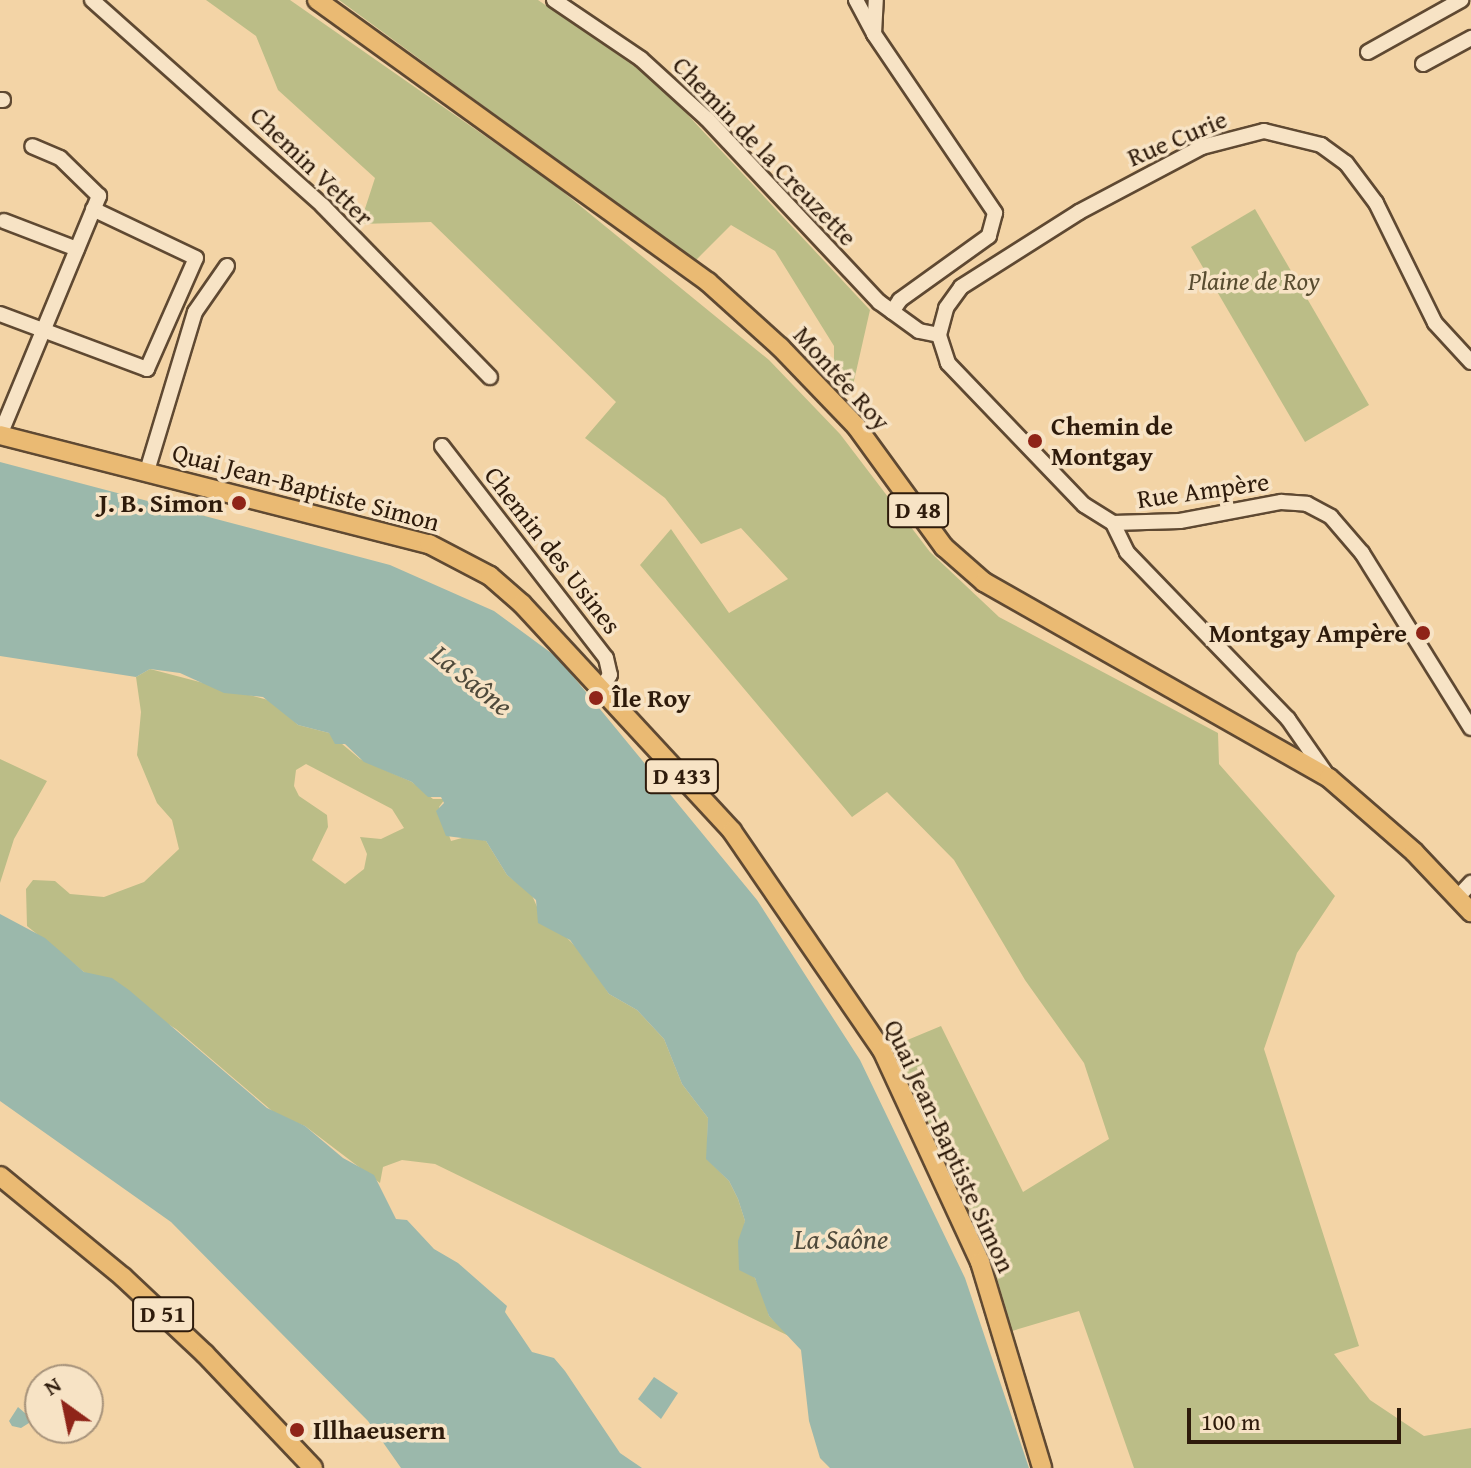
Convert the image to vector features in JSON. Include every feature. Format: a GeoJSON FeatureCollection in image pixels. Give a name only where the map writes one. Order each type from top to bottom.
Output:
{"type":"FeatureCollection","features":[{"type":"Feature","properties":{"kind":"main road","name":"Montée Roy"},"geometry":{"type":"LineString","coordinates":[[317,0],[708,282],[780,347],[856,426],[944,547],[984,582],[1329,778]]}},
{"type":"Feature","properties":{"kind":"main road","name":"Quai Jean-Baptiste Simon"},"geometry":{"type":"LineString","coordinates":[[0,435],[390,531],[460,557],[522,604],[732,831],[882,1050],[980,1262],[1042,1468]]}},
{"type":"Feature","properties":{"kind":"main road","name":"D 48"},"geometry":{"type":"LineString","coordinates":[[1329,778],[1471,912]]}},
{"type":"Feature","properties":{"kind":"main road","name":"D 51"},"geometry":{"type":"LineString","coordinates":[[0,1176],[144,1296],[313,1468]]}},
{"type":"Feature","properties":{"kind":"street","name":"Chemin Vetter"},"geometry":{"type":"LineString","coordinates":[[92,0],[323,206],[490,377]]}},
{"type":"Feature","properties":{"kind":"street","name":"Chemin de la Creuzette"},"geometry":{"type":"LineString","coordinates":[[554,0],[641,59],[696,109],[892,312],[919,331],[939,335]]}},
{"type":"Feature","properties":{"kind":"street"},"geometry":{"type":"LineString","coordinates":[[856,0],[874,34],[995,213],[989,236],[900,300],[892,312]]}},
{"type":"Feature","properties":{"kind":"street"},"geometry":{"type":"LineString","coordinates":[[874,34],[876,0]]}},
{"type":"Feature","properties":{"kind":"street"},"geometry":{"type":"LineString","coordinates":[[1368,52],[1461,0]]}},
{"type":"Feature","properties":{"kind":"street"},"geometry":{"type":"LineString","coordinates":[[1423,64],[1471,38]]}},
{"type":"Feature","properties":{"kind":"street","name":"Rue Curie"},"geometry":{"type":"LineString","coordinates":[[939,335],[946,308],[961,287],[1079,212],[1202,147],[1264,131],[1321,145],[1346,163],[1376,203],[1435,323],[1471,362]]}},
{"type":"Feature","properties":{"kind":"street"},"geometry":{"type":"LineString","coordinates":[[0,435],[99,196],[60,158],[32,146]]}},
{"type":"Feature","properties":{"kind":"street"},"geometry":{"type":"LineString","coordinates":[[0,314],[147,369],[196,258],[93,209]]}},
{"type":"Feature","properties":{"kind":"street"},"geometry":{"type":"LineString","coordinates":[[4,221],[77,249]]}},
{"type":"Feature","properties":{"kind":"street"},"geometry":{"type":"LineString","coordinates":[[147,471],[195,312],[227,266]]}},
{"type":"Feature","properties":{"kind":"street"},"geometry":{"type":"LineString","coordinates":[[939,335],[948,363],[1084,505],[1113,523],[1127,552],[1288,719],[1329,778]]}},
{"type":"Feature","properties":{"kind":"street","name":"Chemin des Usines"},"geometry":{"type":"LineString","coordinates":[[442,446],[606,658],[610,675],[601,688]]}},
{"type":"Feature","properties":{"kind":"street","name":"Rue Ampère"},"geometry":{"type":"LineString","coordinates":[[1113,523],[1180,521],[1281,502],[1307,504],[1331,517],[1362,553],[1471,728]]}},
{"type":"Feature","properties":{"kind":"street"},"geometry":{"type":"LineString","coordinates":[[1457,898],[1471,883]]}},
{"type":"Feature","properties":{"kind":"green space"},"geometry":{"type":"Polygon","coordinates":[[[206,0],[290,0],[551,182],[769,360],[840,434],[930,552],[999,617],[1218,733],[1219,764],[1335,896],[1297,953],[1264,1049],[1359,1346],[1334,1354],[1370,1400],[1424,1436],[1471,1428],[1471,1468],[1134,1468],[1079,1311],[1012,1331],[990,1254],[893,1046],[941,1026],[1023,1192],[1109,1139],[1084,1063],[1025,980],[954,860],[887,792],[852,817],[640,565],[671,529],[729,613],[788,579],[741,528],[701,544],[665,498],[585,438],[616,402],[431,222],[360,224],[375,178],[278,90],[256,36],[206,0]]]}},
{"type":"Feature","properties":{"kind":"green space"},"geometry":{"type":"Polygon","coordinates":[[[339,0],[538,0],[656,81],[870,310],[851,394],[834,375],[834,346],[775,251],[731,225],[695,261],[339,0]]]}},
{"type":"Feature","properties":{"kind":"green space","name":"Plaine de Roy"},"geometry":{"type":"Polygon","coordinates":[[[1255,209],[1369,405],[1305,442],[1191,247],[1255,209]]]}},
{"type":"Feature","properties":{"kind":"green space"},"geometry":{"type":"Polygon","coordinates":[[[150,669],[272,701],[298,725],[329,733],[360,759],[412,782],[433,799],[445,799],[439,807],[451,841],[469,836],[486,841],[507,875],[531,893],[538,909],[583,954],[609,994],[637,1010],[664,1039],[682,1084],[708,1118],[707,1159],[729,1181],[738,1199],[745,1221],[740,1251],[763,1293],[769,1316],[793,1338],[435,1164],[402,1160],[383,1167],[380,1183],[305,1126],[278,1116],[176,1029],[84,972],[27,926],[26,889],[33,880],[55,881],[70,894],[104,897],[144,882],[179,849],[172,820],[157,803],[137,755],[141,712],[136,677],[150,669]],[[306,764],[296,770],[294,786],[299,796],[327,815],[328,827],[312,860],[345,884],[364,869],[367,854],[360,837],[381,839],[404,828],[392,809],[306,764]]]}},
{"type":"Feature","properties":{"kind":"green space"},"geometry":{"type":"Polygon","coordinates":[[[0,759],[47,781],[14,839],[0,883],[0,759]]]}},
{"type":"Feature","properties":{"kind":"water","name":"La Saône"},"geometry":{"type":"Polygon","coordinates":[[[0,462],[390,565],[494,611],[558,658],[757,900],[860,1060],[965,1278],[1029,1468],[830,1468],[820,1458],[809,1421],[801,1350],[769,1316],[755,1278],[739,1270],[738,1241],[745,1221],[738,1199],[729,1181],[706,1159],[708,1118],[682,1084],[664,1039],[637,1010],[609,994],[570,940],[538,923],[536,900],[507,875],[486,841],[446,836],[436,811],[444,803],[441,797],[428,797],[412,782],[364,762],[345,744],[335,744],[329,733],[298,725],[263,697],[224,693],[180,673],[150,669],[136,677],[0,656],[0,462]]]}},
{"type":"Feature","properties":{"kind":"water"},"geometry":{"type":"Polygon","coordinates":[[[0,914],[45,938],[84,972],[112,978],[267,1108],[305,1126],[343,1158],[374,1175],[396,1219],[407,1220],[434,1249],[458,1263],[507,1306],[505,1312],[532,1352],[554,1358],[620,1453],[642,1468],[401,1468],[368,1421],[171,1222],[0,1101],[0,914]]]}},
{"type":"Feature","properties":{"kind":"water"},"geometry":{"type":"Polygon","coordinates":[[[654,1377],[678,1393],[661,1419],[638,1399],[654,1377]]]}},
{"type":"Feature","properties":{"kind":"water"},"geometry":{"type":"Polygon","coordinates":[[[18,1407],[24,1412],[24,1426],[21,1428],[12,1426],[9,1421],[18,1407]]]}},
{"type":"Feature","properties":{"kind":"place","name":"Chemin de Montgay"},"geometry":{"type":"Point","coordinates":[1035,441]}},
{"type":"Feature","properties":{"kind":"place","name":"J. B. Simon"},"geometry":{"type":"Point","coordinates":[239,503]}},
{"type":"Feature","properties":{"kind":"place","name":"Montgay Ampère"},"geometry":{"type":"Point","coordinates":[1423,633]}},
{"type":"Feature","properties":{"kind":"place","name":"Île Roy"},"geometry":{"type":"Point","coordinates":[596,698]}},
{"type":"Feature","properties":{"kind":"place","name":"Illhaeusern"},"geometry":{"type":"Point","coordinates":[297,1430]}}]}
